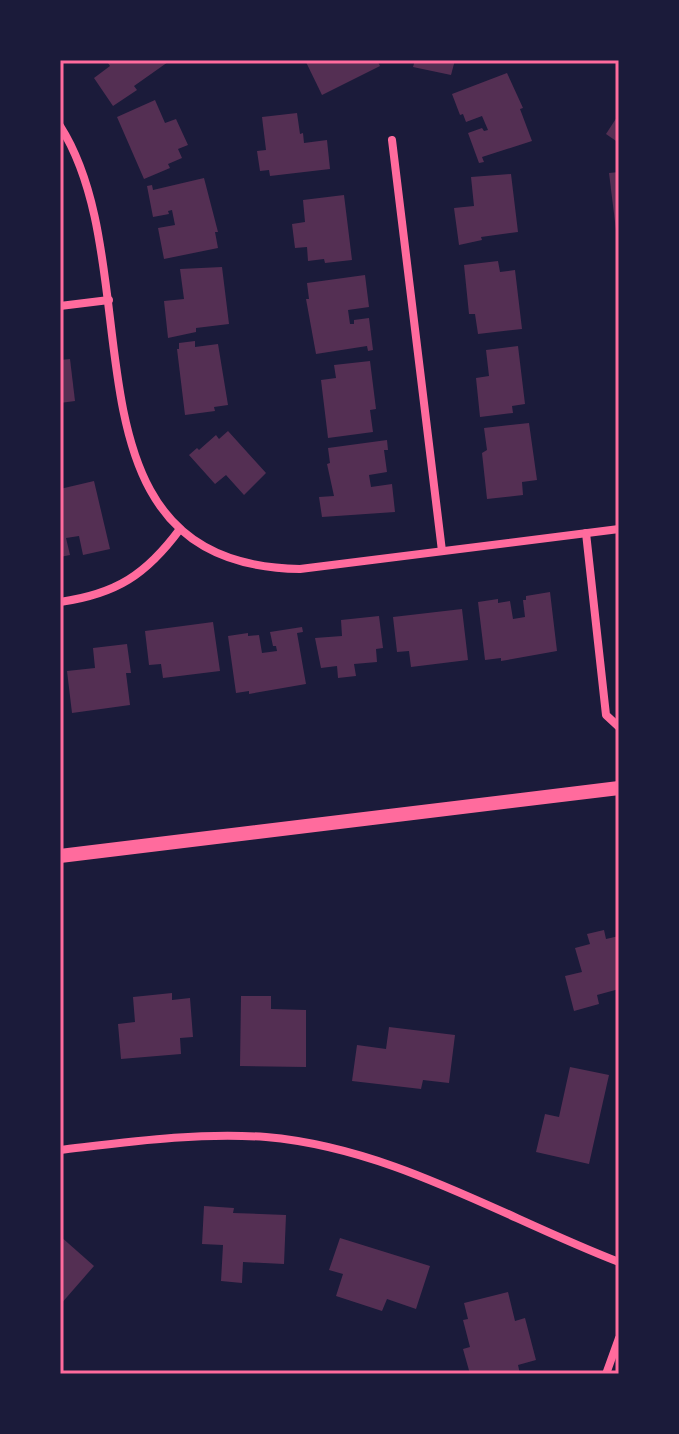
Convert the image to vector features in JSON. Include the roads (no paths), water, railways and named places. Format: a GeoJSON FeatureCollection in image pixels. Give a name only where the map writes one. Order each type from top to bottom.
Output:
{"type":"FeatureCollection","features":[{"type":"Feature","properties":{"kind":"street"},"geometry":{"type":"LineString","coordinates":[[60,126],[80,164],[91,194],[102,248],[120,397],[133,454],[155,499],[180,529],[204,547],[228,559],[275,568],[300,569],[619,529]]}},
{"type":"Feature","properties":{"kind":"street"},"geometry":{"type":"LineString","coordinates":[[392,140],[442,551]]}},
{"type":"Feature","properties":{"kind":"street"},"geometry":{"type":"LineString","coordinates":[[60,306],[109,300]]}},
{"type":"Feature","properties":{"kind":"street"},"geometry":{"type":"LineString","coordinates":[[60,602],[94,597],[136,577],[150,566],[180,529]]}},
{"type":"Feature","properties":{"kind":"street"},"geometry":{"type":"LineString","coordinates":[[586,533],[606,715],[619,727]]}},
{"type":"Feature","properties":{"kind":"street"},"geometry":{"type":"LineString","coordinates":[[60,856],[619,788]]}},
{"type":"Feature","properties":{"kind":"street"},"geometry":{"type":"LineString","coordinates":[[60,1150],[196,1136],[268,1138],[313,1144],[387,1163],[437,1182],[619,1262]]}},
{"type":"Feature","properties":{"kind":"street"},"geometry":{"type":"LineString","coordinates":[[606,1374],[619,1338]]}}]}
